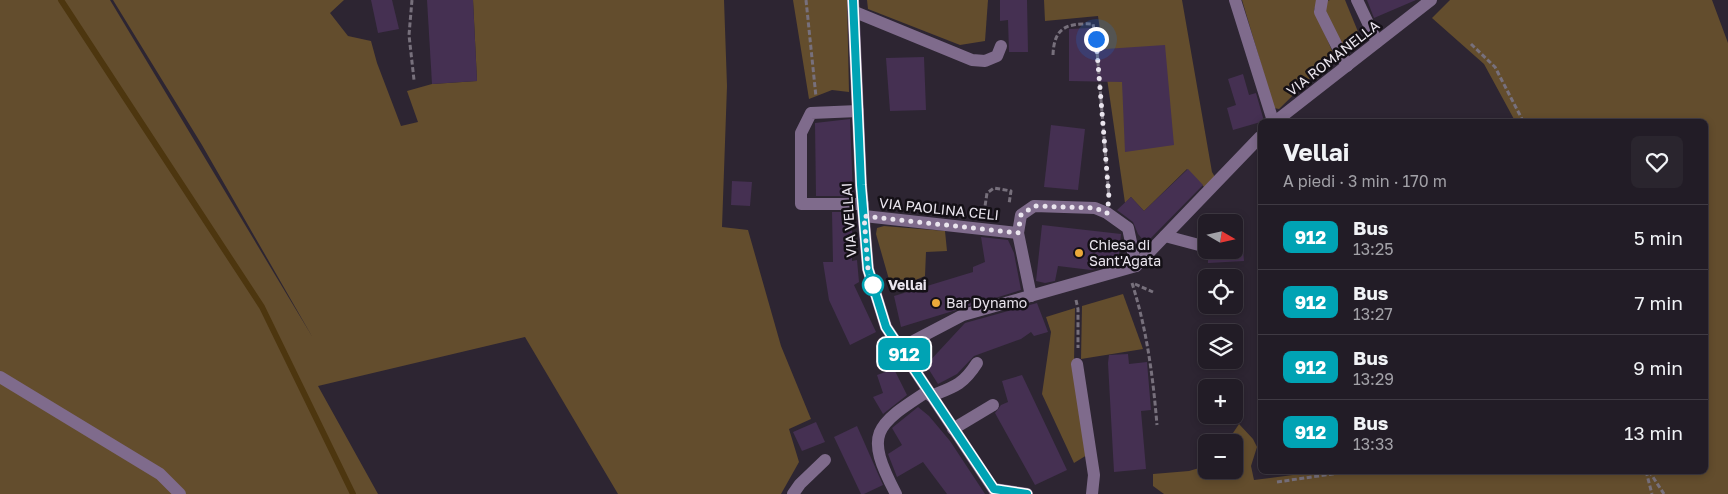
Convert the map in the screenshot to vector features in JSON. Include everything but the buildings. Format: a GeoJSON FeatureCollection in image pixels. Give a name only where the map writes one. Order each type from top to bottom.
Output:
{"type":"FeatureCollection","features":[{"type":"Feature","properties":{"kind":"street","name":"VIA ROMANELLA"},"geometry":{"type":"LineString","coordinates":[[1235,0],[1273,119]]}},
{"type":"Feature","properties":{"kind":"street"},"geometry":{"type":"LineString","coordinates":[[1322,0],[1320,12],[1347,66]]}},
{"type":"Feature","properties":{"kind":"street"},"geometry":{"type":"LineString","coordinates":[[1357,0],[1377,42]]}},
{"type":"Feature","properties":{"kind":"street","name":"VIA ROMANELLA"},"geometry":{"type":"LineString","coordinates":[[1277,119],[1431,0]]}},
{"type":"Feature","properties":{"kind":"street"},"geometry":{"type":"LineString","coordinates":[[854,6],[972,60],[985,61],[997,56],[1001,46]]}},
{"type":"Feature","properties":{"kind":"street","name":"VIA VELLAI"},"geometry":{"type":"LineString","coordinates":[[854,6],[858,111],[868,269],[886,327],[994,492],[1027,494]]}},
{"type":"Feature","properties":{"kind":"street"},"geometry":{"type":"LineString","coordinates":[[818,112],[858,111]]}},
{"type":"Feature","properties":{"kind":"street","name":"VIA PAOLINA CELI"},"geometry":{"type":"LineString","coordinates":[[818,112],[811,113],[801,133],[801,204],[864,210],[1018,233]]}},
{"type":"Feature","properties":{"kind":"street"},"geometry":{"type":"LineString","coordinates":[[900,348],[962,315],[1136,266],[1258,139]]}},
{"type":"Feature","properties":{"kind":"street"},"geometry":{"type":"LineString","coordinates":[[1031,296],[1018,233],[1021,215],[1034,206],[1095,208],[1107,213],[1128,228],[1136,266]]}},
{"type":"Feature","properties":{"kind":"street"},"geometry":{"type":"LineString","coordinates":[[1165,236],[1198,245]]}},
{"type":"Feature","properties":{"kind":"street"},"geometry":{"type":"LineString","coordinates":[[896,494],[880,460],[877,442],[881,428],[891,415],[929,393],[966,380],[977,364]]}},
{"type":"Feature","properties":{"kind":"street"},"geometry":{"type":"LineString","coordinates":[[1077,364],[1094,475],[1092,494]]}},
{"type":"Feature","properties":{"kind":"street"},"geometry":{"type":"LineString","coordinates":[[0,377],[160,474],[180,494]]}},
{"type":"Feature","properties":{"kind":"street"},"geometry":{"type":"LineString","coordinates":[[953,429],[993,405]]}},
{"type":"Feature","properties":{"kind":"street"},"geometry":{"type":"LineString","coordinates":[[793,494],[800,484],[825,460]]}},
{"type":"Feature","properties":{"kind":"path"},"geometry":{"type":"LineString","coordinates":[[412,0],[409,35],[414,80]]}},
{"type":"Feature","properties":{"kind":"path"},"geometry":{"type":"LineString","coordinates":[[806,0],[818,112]]}},
{"type":"Feature","properties":{"kind":"path"},"geometry":{"type":"LineString","coordinates":[[1053,55],[1057,33],[1065,26],[1093,24],[1096,39],[1109,198],[1107,213]]}},
{"type":"Feature","properties":{"kind":"path"},"geometry":{"type":"LineString","coordinates":[[1470,44],[1495,67],[1522,119]]}},
{"type":"Feature","properties":{"kind":"path"},"geometry":{"type":"LineString","coordinates":[[987,193],[994,188],[1011,191]]}},
{"type":"Feature","properties":{"kind":"path"},"geometry":{"type":"LineString","coordinates":[[1119,271],[1132,282],[1153,292]]}},
{"type":"Feature","properties":{"kind":"path"},"geometry":{"type":"LineString","coordinates":[[1132,282],[1139,306],[1152,374],[1157,425]]}},
{"type":"Feature","properties":{"kind":"path"},"geometry":{"type":"LineString","coordinates":[[1071,284],[1078,308],[1077,364]]}},
{"type":"Feature","properties":{"kind":"path"},"geometry":{"type":"LineString","coordinates":[[1277,482],[1332,474]]}},
{"type":"Feature","properties":{"kind":"path"},"geometry":{"type":"LineString","coordinates":[[1649,474],[1652,494]]}},
{"type":"Feature","properties":{"kind":"path"},"geometry":{"type":"LineString","coordinates":[[1650,474],[1664,494]]}},
{"type":"Feature","properties":{"kind":"shaded area"},"geometry":{"type":"Polygon","coordinates":[[[0,0],[110,0],[313,338],[202,145],[113,0],[344,0],[330,13],[348,36],[371,41],[377,63],[401,126],[418,122],[407,91],[432,84],[477,81],[473,0],[724,0],[727,86],[722,227],[748,230],[781,346],[811,419],[789,429],[799,462],[781,494],[618,494],[525,337],[318,386],[378,494],[0,494],[0,0]]]}},
{"type":"Feature","properties":{"kind":"shaded area"},"geometry":{"type":"Polygon","coordinates":[[[793,0],[847,0],[849,92],[832,90],[809,99],[793,0]]]}},
{"type":"Feature","properties":{"kind":"shaded area"},"geometry":{"type":"Polygon","coordinates":[[[867,0],[988,0],[985,41],[960,45],[868,9],[867,0]]]}},
{"type":"Feature","properties":{"kind":"shaded area"},"geometry":{"type":"Polygon","coordinates":[[[1044,0],[1182,0],[1212,172],[1215,177],[1205,188],[1187,169],[1144,211],[1131,197],[1125,203],[1098,16],[1045,21],[1044,0]]]}},
{"type":"Feature","properties":{"kind":"shaded area"},"geometry":{"type":"Polygon","coordinates":[[[1242,0],[1318,0],[1314,10],[1334,55],[1279,109],[1274,108],[1242,0]]]}},
{"type":"Feature","properties":{"kind":"shaded area"},"geometry":{"type":"Polygon","coordinates":[[[1345,0],[1361,39],[1342,50],[1324,15],[1327,1],[1345,0]]]}},
{"type":"Feature","properties":{"kind":"shaded area"},"geometry":{"type":"Polygon","coordinates":[[[1450,0],[1712,0],[1728,43],[1728,494],[1164,494],[1153,486],[1153,474],[1189,471],[1198,468],[1198,479],[1243,479],[1243,434],[1232,434],[1239,424],[1253,439],[1257,447],[1251,466],[1254,480],[1300,474],[1708,474],[1708,119],[1514,119],[1484,64],[1432,18],[1450,0]]]}},
{"type":"Feature","properties":{"kind":"shaded area"},"geometry":{"type":"Polygon","coordinates":[[[884,226],[945,231],[947,251],[926,252],[925,276],[892,290],[876,234],[877,228],[884,226]]]}},
{"type":"Feature","properties":{"kind":"shaded area"},"geometry":{"type":"Polygon","coordinates":[[[1123,294],[1143,349],[1081,359],[1082,306],[1123,294]]]}},
{"type":"Feature","properties":{"kind":"shaded area"},"geometry":{"type":"Polygon","coordinates":[[[1075,308],[1074,363],[1087,455],[1074,463],[1042,394],[1051,332],[1046,317],[1075,308]]]}},
{"type":"Feature","properties":{"kind":"waterway"},"geometry":{"type":"LineString","coordinates":[[61,0],[262,307],[353,494]]}},
{"type":"Feature","properties":{"kind":"bus line","name":"912"},"geometry":{"type":"LineString","coordinates":[[853,0],[861,185],[868,269],[886,327],[948,423],[994,489],[1027,494]]}},
{"type":"Feature","properties":{"kind":"place","name":"Chiesa di Sant'Agata"},"geometry":{"type":"Point","coordinates":[1079,253]}},
{"type":"Feature","properties":{"kind":"place","name":"Vellai"},"geometry":{"type":"Point","coordinates":[873,285]}},
{"type":"Feature","properties":{"kind":"place","name":"Bar Dynamo"},"geometry":{"type":"Point","coordinates":[936,303]}},
{"type":"Feature","properties":{"kind":"route"},"geometry":{"type":"LineString","coordinates":[[873,285],[868,269],[864,216],[1018,233],[1021,215],[1034,206],[1095,208],[1107,213],[1109,198],[1096,39]]}}]}
